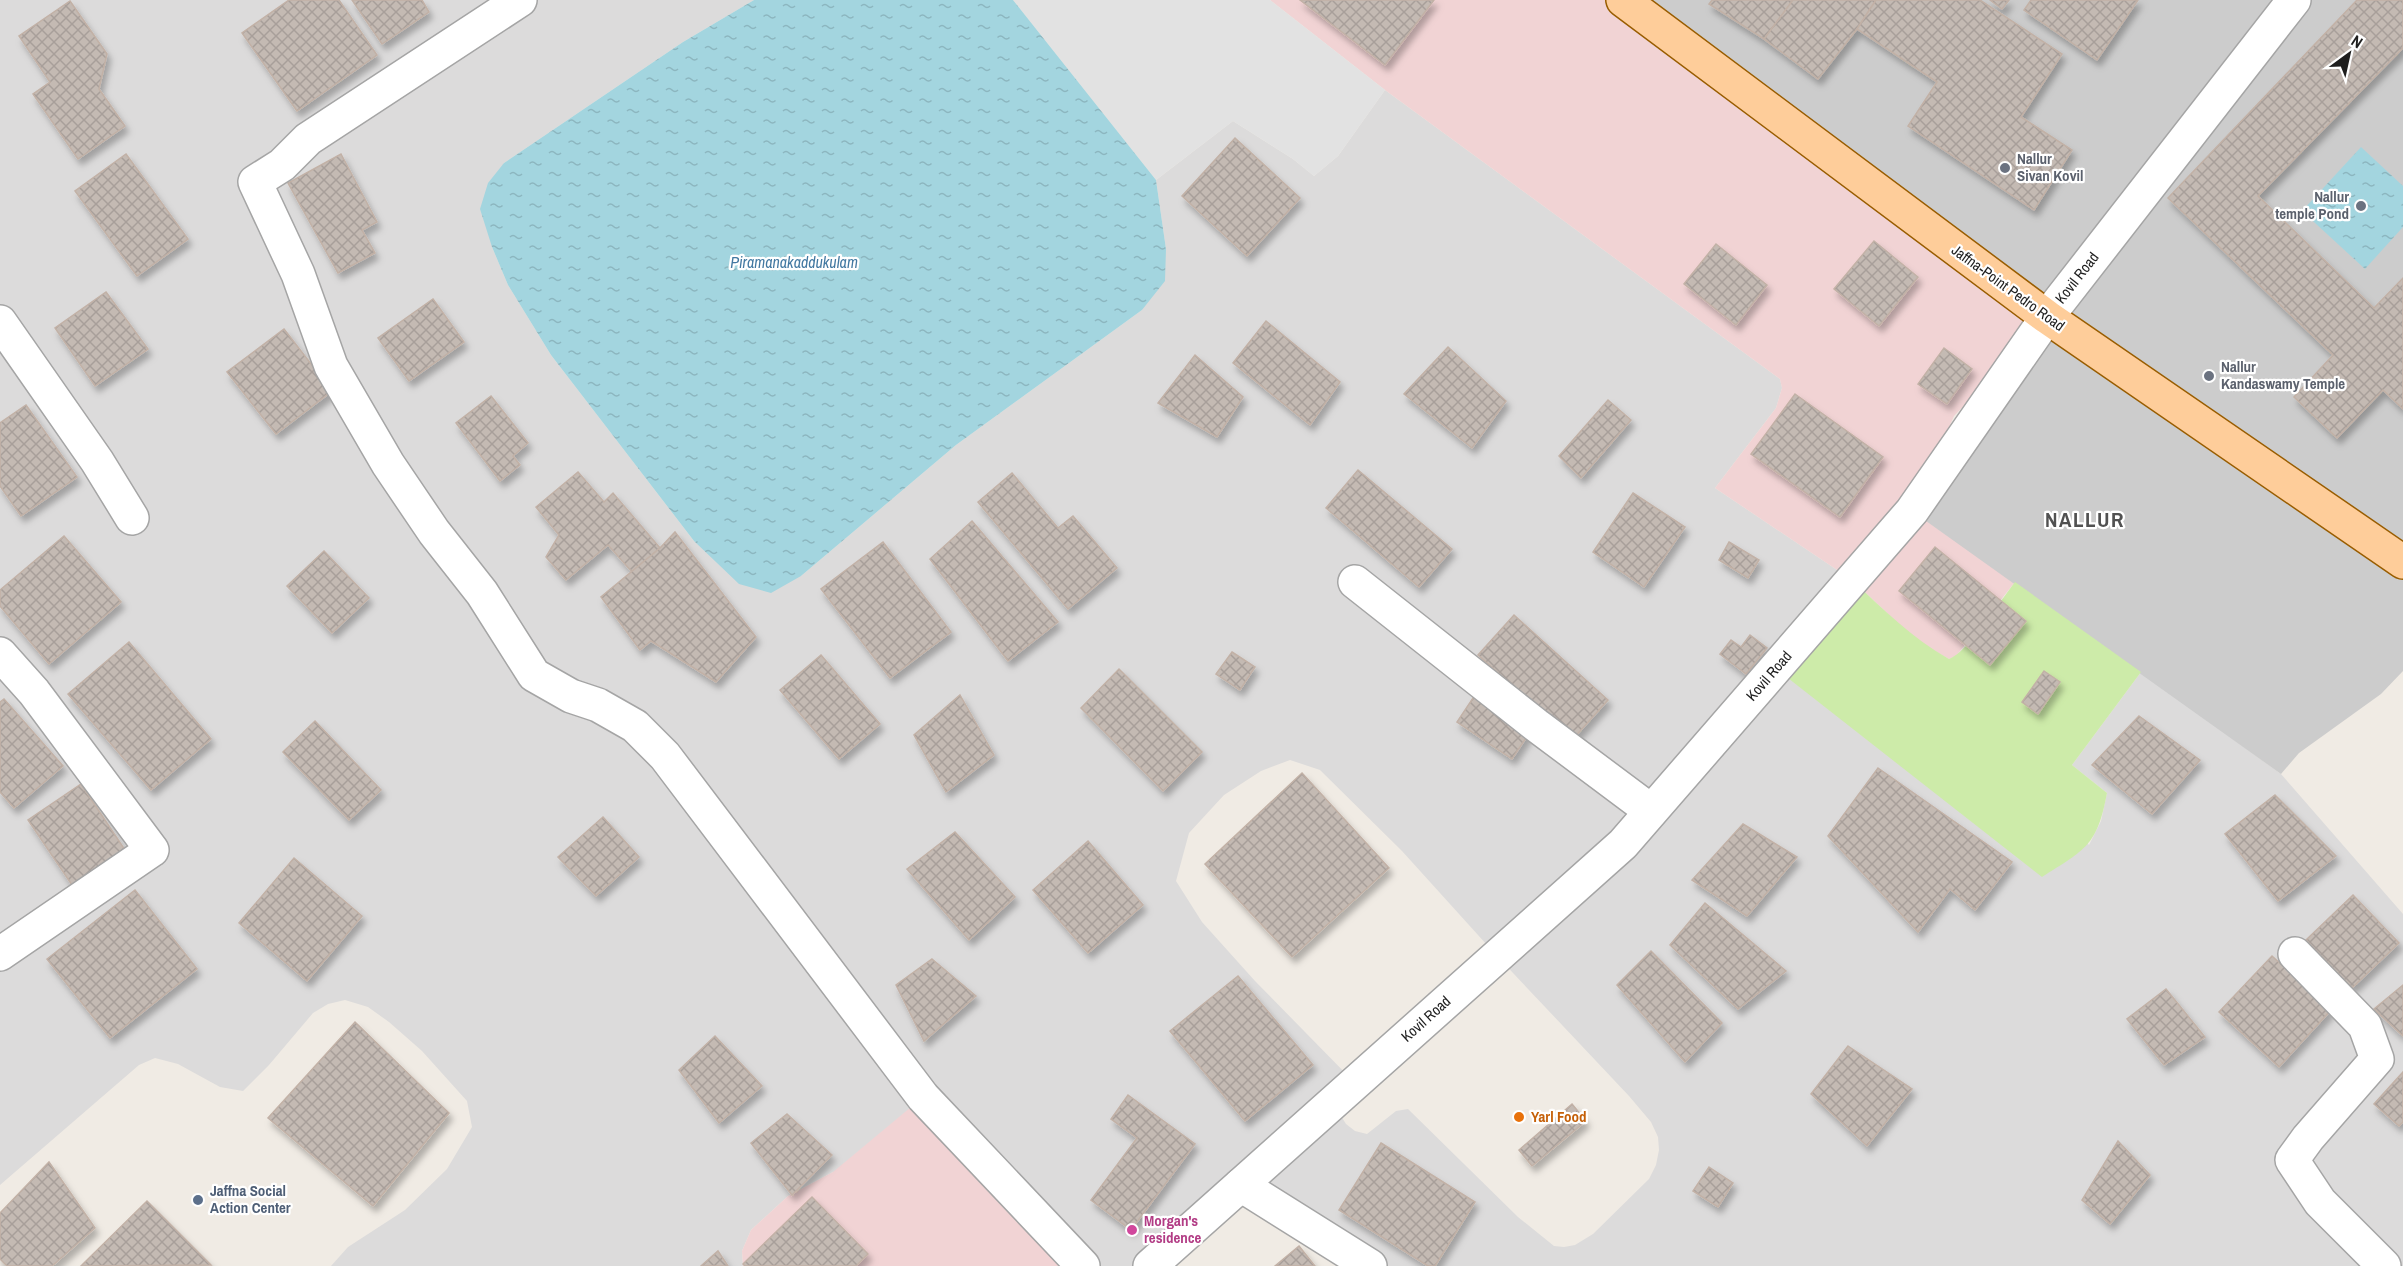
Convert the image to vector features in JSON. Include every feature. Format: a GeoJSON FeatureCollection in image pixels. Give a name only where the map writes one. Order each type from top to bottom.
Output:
{"type":"FeatureCollection","features":[{"type":"Feature","properties":{"kind":"main road","name":"Jaffna-Point Pedro Road"},"geometry":{"type":"LineString","coordinates":[[1623,0],[2047,317],[2403,562]]}},
{"type":"Feature","properties":{"kind":"street"},"geometry":{"type":"LineString","coordinates":[[520,0],[308,139],[282,165],[255,182],[298,274],[331,366],[388,464],[434,532],[483,593],[534,675],[571,696],[598,705],[635,726],[665,756],[923,1097],[1083,1266]]}},
{"type":"Feature","properties":{"kind":"street","name":"Kovil Road"},"geometry":{"type":"LineString","coordinates":[[1150,1266],[1623,844],[1912,511],[2047,317],[2294,0]]}},
{"type":"Feature","properties":{"kind":"street"},"geometry":{"type":"LineString","coordinates":[[0,322],[97,461],[132,518]]}},
{"type":"Feature","properties":{"kind":"street"},"geometry":{"type":"LineString","coordinates":[[1355,582],[1536,725],[1651,811]]}},
{"type":"Feature","properties":{"kind":"street"},"geometry":{"type":"LineString","coordinates":[[0,654],[34,692],[152,850],[0,954]]}},
{"type":"Feature","properties":{"kind":"street"},"geometry":{"type":"LineString","coordinates":[[2295,954],[2365,1026],[2377,1059],[2308,1138],[2292,1160],[2320,1202],[2384,1266]]}},
{"type":"Feature","properties":{"kind":"street"},"geometry":{"type":"LineString","coordinates":[[1241,1185],[1370,1266]]}},
{"type":"Feature","properties":{"kind":"shaded area"},"geometry":{"type":"Polygon","coordinates":[[[0,0],[754,0],[683,42],[504,163],[492,247],[508,285],[551,355],[694,541],[801,576],[956,445],[1142,310],[1166,249],[1156,180],[1233,121],[1293,159],[1314,176],[1338,156],[1385,90],[1780,379],[1782,388],[1776,408],[1715,488],[1852,580],[2089,845],[2101,821],[2107,793],[2072,765],[2141,672],[2281,774],[2403,914],[2403,1266],[1370,1266],[1241,1185],[1150,1266],[1083,1266],[833,1172],[788,1196],[751,1230],[742,1251],[743,1266],[331,1266],[348,1247],[405,1210],[447,1169],[472,1127],[467,1101],[422,1051],[368,1007],[345,1000],[328,1004],[313,1013],[269,1065],[243,1091],[220,1087],[178,1064],[155,1058],[139,1065],[0,1185],[0,0]],[[1290,760],[1261,771],[1224,795],[1189,833],[1176,881],[1202,922],[1255,981],[1355,1083],[1333,1103],[1346,1124],[1355,1131],[1367,1134],[1396,1111],[1408,1109],[1518,1217],[1554,1246],[1575,1245],[1593,1234],[1649,1179],[1656,1165],[1659,1150],[1658,1137],[1651,1122],[1402,851],[1320,770],[1290,760]]]}},
{"type":"Feature","properties":{"kind":"shaded area"},"geometry":{"type":"Polygon","coordinates":[[[1013,0],[1270,0],[1385,90],[1338,156],[1314,176],[1293,159],[1233,121],[1156,180],[1013,0]]]}},
{"type":"Feature","properties":{"kind":"shaded area"},"geometry":{"type":"Polygon","coordinates":[[[1270,0],[1623,0],[2047,317],[1954,416],[1912,511],[2015,582],[1956,656],[1949,659],[1926,646],[1904,629],[1852,580],[1715,488],[1776,408],[1782,388],[1780,379],[1385,90],[1270,0]]]}},
{"type":"Feature","properties":{"kind":"shaded area","name":"Nallur Kandaswamy Temple"},"geometry":{"type":"Polygon","coordinates":[[[1623,0],[2403,0],[2403,671],[2381,694],[2299,753],[2281,774],[1912,511],[2046,317],[1623,0]]]}},
{"type":"Feature","properties":{"kind":"shaded area"},"geometry":{"type":"Polygon","coordinates":[[[923,1097],[1083,1266],[743,1266],[742,1251],[751,1230],[788,1196],[833,1172],[923,1097]]]}},
{"type":"Feature","properties":{"kind":"green space"},"geometry":{"type":"Polygon","coordinates":[[[1852,580],[1910,632],[1949,659],[1974,637],[2015,582],[2141,672],[2072,765],[2107,793],[2099,825],[2094,835],[2079,852],[2042,877],[1775,668],[1852,580]]]}},
{"type":"Feature","properties":{"kind":"water","name":"Piramanakaddukulam"},"geometry":{"type":"Polygon","coordinates":[[[754,0],[1013,0],[1156,180],[1166,249],[1165,281],[1142,310],[956,445],[801,576],[771,593],[739,584],[694,541],[551,355],[508,285],[492,247],[480,209],[488,183],[504,163],[683,42],[754,0]]]}},
{"type":"Feature","properties":{"kind":"water"},"geometry":{"type":"Polygon","coordinates":[[[2361,147],[2403,186],[2403,227],[2365,269],[2302,211],[2361,147]]]}},
{"type":"Feature","properties":{"kind":"building"},"geometry":{"type":"Polygon","coordinates":[[[289,0],[339,0],[377,55],[297,111],[242,33],[289,0]]]}},
{"type":"Feature","properties":{"kind":"building"},"geometry":{"type":"Polygon","coordinates":[[[352,0],[422,0],[429,12],[382,44],[352,0]]]}},
{"type":"Feature","properties":{"kind":"building"},"geometry":{"type":"Polygon","coordinates":[[[1300,0],[1434,0],[1385,65],[1300,0]]]}},
{"type":"Feature","properties":{"kind":"building"},"geometry":{"type":"Polygon","coordinates":[[[1712,0],[1793,0],[1764,39],[1709,4],[1712,0]]]}},
{"type":"Feature","properties":{"kind":"building"},"geometry":{"type":"Polygon","coordinates":[[[1793,0],[1876,0],[1857,29],[1818,79],[1764,39],[1793,0]]]}},
{"type":"Feature","properties":{"kind":"building"},"geometry":{"type":"Polygon","coordinates":[[[1876,0],[1980,0],[2062,54],[2021,117],[2072,150],[2034,210],[1908,126],[1937,82],[1857,29],[1876,0]]]}},
{"type":"Feature","properties":{"kind":"building"},"geometry":{"type":"Polygon","coordinates":[[[1990,0],[2009,0],[2002,9],[1990,0]]]}},
{"type":"Feature","properties":{"kind":"building"},"geometry":{"type":"Polygon","coordinates":[[[2031,0],[2138,0],[2097,60],[2024,10],[2031,0]]]}},
{"type":"Feature","properties":{"kind":"building"},"geometry":{"type":"Polygon","coordinates":[[[2357,0],[2403,0],[2403,48],[2258,196],[2374,308],[2403,278],[2403,409],[2383,390],[2337,438],[2294,397],[2333,355],[2168,198],[2357,0]]]}},
{"type":"Feature","properties":{"kind":"building"},"geometry":{"type":"Polygon","coordinates":[[[70,1],[107,54],[99,89],[125,126],[78,159],[33,94],[50,82],[19,36],[70,1]]]}},
{"type":"Feature","properties":{"kind":"building"},"geometry":{"type":"Polygon","coordinates":[[[1235,138],[1300,198],[1247,256],[1182,196],[1235,138]]]}},
{"type":"Feature","properties":{"kind":"building"},"geometry":{"type":"Polygon","coordinates":[[[126,154],[188,239],[137,276],[75,191],[126,154]]]}},
{"type":"Feature","properties":{"kind":"building"},"geometry":{"type":"Polygon","coordinates":[[[341,154],[377,222],[362,230],[375,253],[338,273],[288,183],[341,154]]]}},
{"type":"Feature","properties":{"kind":"building"},"geometry":{"type":"Polygon","coordinates":[[[1874,241],[1918,277],[1879,326],[1834,289],[1874,241]]]}},
{"type":"Feature","properties":{"kind":"building"},"geometry":{"type":"Polygon","coordinates":[[[1716,244],[1767,285],[1736,325],[1684,284],[1716,244]]]}},
{"type":"Feature","properties":{"kind":"building"},"geometry":{"type":"Polygon","coordinates":[[[106,292],[148,349],[95,386],[55,328],[106,292]]]}},
{"type":"Feature","properties":{"kind":"building"},"geometry":{"type":"Polygon","coordinates":[[[433,299],[464,342],[409,381],[378,338],[433,299]]]}},
{"type":"Feature","properties":{"kind":"building"},"geometry":{"type":"Polygon","coordinates":[[[1266,321],[1340,382],[1310,425],[1233,363],[1266,321]]]}},
{"type":"Feature","properties":{"kind":"building"},"geometry":{"type":"Polygon","coordinates":[[[284,329],[332,391],[276,434],[227,372],[284,329]]]}},
{"type":"Feature","properties":{"kind":"building"},"geometry":{"type":"Polygon","coordinates":[[[1448,347],[1506,401],[1472,448],[1404,394],[1448,347]]]}},
{"type":"Feature","properties":{"kind":"building"},"geometry":{"type":"Polygon","coordinates":[[[1944,348],[1972,369],[1947,404],[1918,384],[1944,348]]]}},
{"type":"Feature","properties":{"kind":"building"},"geometry":{"type":"Polygon","coordinates":[[[1195,355],[1243,397],[1217,437],[1158,403],[1195,355]]]}},
{"type":"Feature","properties":{"kind":"building"},"geometry":{"type":"Polygon","coordinates":[[[1795,394],[1883,457],[1840,517],[1751,454],[1795,394]]]}},
{"type":"Feature","properties":{"kind":"building"},"geometry":{"type":"Polygon","coordinates":[[[491,396],[528,443],[513,456],[520,465],[500,481],[456,423],[491,396]]]}},
{"type":"Feature","properties":{"kind":"building"},"geometry":{"type":"Polygon","coordinates":[[[1608,400],[1631,420],[1581,478],[1559,456],[1608,400]]]}},
{"type":"Feature","properties":{"kind":"building"},"geometry":{"type":"Polygon","coordinates":[[[26,405],[77,477],[21,516],[0,486],[0,423],[26,405]]]}},
{"type":"Feature","properties":{"kind":"building"},"geometry":{"type":"Polygon","coordinates":[[[1358,470],[1452,549],[1419,587],[1326,508],[1358,470]]]}},
{"type":"Feature","properties":{"kind":"building"},"geometry":{"type":"Polygon","coordinates":[[[578,472],[604,502],[613,493],[660,548],[632,572],[608,545],[566,580],[546,557],[559,535],[536,507],[578,472]]]}},
{"type":"Feature","properties":{"kind":"building"},"geometry":{"type":"Polygon","coordinates":[[[1012,473],[1058,528],[1073,516],[1117,568],[1068,609],[978,502],[1012,473]]]}},
{"type":"Feature","properties":{"kind":"building"},"geometry":{"type":"Polygon","coordinates":[[[1633,493],[1685,527],[1644,587],[1593,552],[1633,493]]]}},
{"type":"Feature","properties":{"kind":"building"},"geometry":{"type":"Polygon","coordinates":[[[972,521],[1058,622],[1008,661],[930,559],[972,521]]]}},
{"type":"Feature","properties":{"kind":"building"},"geometry":{"type":"Polygon","coordinates":[[[675,532],[756,637],[716,682],[651,641],[640,650],[601,597],[660,548],[675,532]]]}},
{"type":"Feature","properties":{"kind":"building"},"geometry":{"type":"Polygon","coordinates":[[[64,536],[121,602],[49,664],[0,606],[0,590],[64,536]]]}},
{"type":"Feature","properties":{"kind":"building"},"geometry":{"type":"Polygon","coordinates":[[[883,542],[951,632],[890,678],[821,589],[883,542]]]}},
{"type":"Feature","properties":{"kind":"building"},"geometry":{"type":"Polygon","coordinates":[[[1729,542],[1759,560],[1748,578],[1719,560],[1729,542]]]}},
{"type":"Feature","properties":{"kind":"building"},"geometry":{"type":"Polygon","coordinates":[[[1935,547],[2026,621],[1990,665],[1899,591],[1935,547]]]}},
{"type":"Feature","properties":{"kind":"building"},"geometry":{"type":"Polygon","coordinates":[[[324,551],[369,598],[332,633],[287,586],[324,551]]]}},
{"type":"Feature","properties":{"kind":"building"},"geometry":{"type":"Polygon","coordinates":[[[1514,615],[1608,700],[1573,739],[1478,655],[1514,615]]]}},
{"type":"Feature","properties":{"kind":"building"},"geometry":{"type":"Polygon","coordinates":[[[1750,635],[1767,648],[1746,674],[1720,654],[1731,640],[1741,647],[1750,635]]]}},
{"type":"Feature","properties":{"kind":"building"},"geometry":{"type":"Polygon","coordinates":[[[129,642],[211,739],[151,790],[68,694],[129,642]]]}},
{"type":"Feature","properties":{"kind":"building"},"geometry":{"type":"Polygon","coordinates":[[[1232,652],[1255,667],[1240,690],[1216,674],[1232,652]]]}},
{"type":"Feature","properties":{"kind":"building"},"geometry":{"type":"Polygon","coordinates":[[[821,655],[880,724],[839,759],[780,690],[821,655]]]}},
{"type":"Feature","properties":{"kind":"building"},"geometry":{"type":"Polygon","coordinates":[[[1119,669],[1202,752],[1163,791],[1081,708],[1119,669]]]}},
{"type":"Feature","properties":{"kind":"building"},"geometry":{"type":"Polygon","coordinates":[[[2044,671],[2060,682],[2038,714],[2022,702],[2044,671]]]}},
{"type":"Feature","properties":{"kind":"building"},"geometry":{"type":"Polygon","coordinates":[[[1479,689],[1534,726],[1512,759],[1457,722],[1479,689]]]}},
{"type":"Feature","properties":{"kind":"building"},"geometry":{"type":"Polygon","coordinates":[[[960,695],[994,755],[946,792],[914,735],[960,695]]]}},
{"type":"Feature","properties":{"kind":"building"},"geometry":{"type":"Polygon","coordinates":[[[4,699],[63,766],[14,808],[0,792],[0,702],[4,699]]]}},
{"type":"Feature","properties":{"kind":"building"},"geometry":{"type":"Polygon","coordinates":[[[2139,716],[2200,760],[2152,814],[2092,765],[2139,716]]]}},
{"type":"Feature","properties":{"kind":"building"},"geometry":{"type":"Polygon","coordinates":[[[315,721],[381,790],[349,820],[283,752],[315,721]]]}},
{"type":"Feature","properties":{"kind":"building"},"geometry":{"type":"Polygon","coordinates":[[[1878,768],[2012,862],[1975,910],[1950,889],[1918,932],[1828,836],[1878,768]]]}},
{"type":"Feature","properties":{"kind":"building"},"geometry":{"type":"Polygon","coordinates":[[[1302,773],[1389,868],[1292,957],[1205,864],[1302,773]]]}},
{"type":"Feature","properties":{"kind":"building"},"geometry":{"type":"Polygon","coordinates":[[[81,784],[125,850],[72,885],[28,820],[81,784]]]}},
{"type":"Feature","properties":{"kind":"building"},"geometry":{"type":"Polygon","coordinates":[[[2275,795],[2336,856],[2278,901],[2225,834],[2275,795]]]}},
{"type":"Feature","properties":{"kind":"building"},"geometry":{"type":"Polygon","coordinates":[[[603,817],[639,857],[596,896],[558,857],[603,817]]]}},
{"type":"Feature","properties":{"kind":"building"},"geometry":{"type":"Polygon","coordinates":[[[1743,824],[1797,857],[1747,916],[1692,880],[1743,824]]]}},
{"type":"Feature","properties":{"kind":"building"},"geometry":{"type":"Polygon","coordinates":[[[955,832],[1015,897],[969,940],[907,869],[955,832]]]}},
{"type":"Feature","properties":{"kind":"building"},"geometry":{"type":"Polygon","coordinates":[[[1088,841],[1143,905],[1088,953],[1033,890],[1088,841]]]}},
{"type":"Feature","properties":{"kind":"building"},"geometry":{"type":"Polygon","coordinates":[[[294,858],[362,916],[307,981],[239,923],[294,858]]]}},
{"type":"Feature","properties":{"kind":"building"},"geometry":{"type":"Polygon","coordinates":[[[135,890],[197,969],[110,1038],[47,959],[135,890]]]}},
{"type":"Feature","properties":{"kind":"building"},"geometry":{"type":"Polygon","coordinates":[[[2353,895],[2399,943],[2352,988],[2306,940],[2353,895]]]}},
{"type":"Feature","properties":{"kind":"building"},"geometry":{"type":"Polygon","coordinates":[[[1705,903],[1786,971],[1738,1009],[1670,945],[1705,903]]]}},
{"type":"Feature","properties":{"kind":"building"},"geometry":{"type":"Polygon","coordinates":[[[1651,951],[1722,1023],[1685,1062],[1617,985],[1651,951]]]}},
{"type":"Feature","properties":{"kind":"building"},"geometry":{"type":"Polygon","coordinates":[[[2272,956],[2331,1010],[2279,1067],[2219,1012],[2272,956]]]}},
{"type":"Feature","properties":{"kind":"building"},"geometry":{"type":"Polygon","coordinates":[[[932,959],[976,996],[924,1041],[896,985],[932,959]]]}},
{"type":"Feature","properties":{"kind":"building"},"geometry":{"type":"Polygon","coordinates":[[[1238,976],[1313,1065],[1245,1121],[1170,1031],[1238,976]]]}},
{"type":"Feature","properties":{"kind":"building"},"geometry":{"type":"Polygon","coordinates":[[[2403,985],[2403,1036],[2374,1009],[2403,985]]]}},
{"type":"Feature","properties":{"kind":"building"},"geometry":{"type":"Polygon","coordinates":[[[2166,989],[2205,1037],[2164,1065],[2127,1019],[2166,989]]]}},
{"type":"Feature","properties":{"kind":"building"},"geometry":{"type":"Polygon","coordinates":[[[355,1022],[449,1113],[373,1206],[268,1118],[355,1022]]]}},
{"type":"Feature","properties":{"kind":"building"},"geometry":{"type":"Polygon","coordinates":[[[715,1036],[762,1086],[719,1123],[679,1070],[715,1036]]]}},
{"type":"Feature","properties":{"kind":"building"},"geometry":{"type":"Polygon","coordinates":[[[1848,1046],[1912,1089],[1867,1146],[1811,1094],[1848,1046]]]}},
{"type":"Feature","properties":{"kind":"building"},"geometry":{"type":"Polygon","coordinates":[[[2403,1072],[2403,1122],[2399,1126],[2374,1104],[2403,1072]]]}},
{"type":"Feature","properties":{"kind":"building"},"geometry":{"type":"Polygon","coordinates":[[[1128,1095],[1195,1144],[1131,1230],[1091,1200],[1137,1138],[1111,1119],[1128,1095]]]}},
{"type":"Feature","properties":{"kind":"building"},"geometry":{"type":"Polygon","coordinates":[[[1572,1104],[1586,1121],[1532,1166],[1519,1150],[1572,1104]]]}},
{"type":"Feature","properties":{"kind":"building"},"geometry":{"type":"Polygon","coordinates":[[[787,1114],[832,1155],[792,1195],[751,1143],[787,1114]]]}},
{"type":"Feature","properties":{"kind":"building"},"geometry":{"type":"Polygon","coordinates":[[[2118,1141],[2150,1175],[2110,1224],[2082,1200],[2118,1141]]]}},
{"type":"Feature","properties":{"kind":"building"},"geometry":{"type":"Polygon","coordinates":[[[1381,1143],[1475,1202],[1435,1266],[1428,1266],[1339,1210],[1381,1143]]]}},
{"type":"Feature","properties":{"kind":"building"},"geometry":{"type":"Polygon","coordinates":[[[49,1162],[95,1228],[52,1266],[7,1266],[0,1259],[0,1213],[49,1162]]]}},
{"type":"Feature","properties":{"kind":"building"},"geometry":{"type":"Polygon","coordinates":[[[1709,1167],[1733,1183],[1718,1207],[1693,1191],[1709,1167]]]}},
{"type":"Feature","properties":{"kind":"building"},"geometry":{"type":"Polygon","coordinates":[[[812,1197],[868,1254],[856,1266],[745,1266],[743,1264],[812,1197]]]}},
{"type":"Feature","properties":{"kind":"building"},"geometry":{"type":"Polygon","coordinates":[[[147,1201],[211,1265],[81,1266],[147,1201]]]}},
{"type":"Feature","properties":{"kind":"building"},"geometry":{"type":"Polygon","coordinates":[[[1299,1246],[1315,1266],[1275,1266],[1299,1246]]]}},
{"type":"Feature","properties":{"kind":"building"},"geometry":{"type":"Polygon","coordinates":[[[718,1251],[728,1266],[701,1266],[718,1251]]]}},
{"type":"Feature","properties":{"kind":"place","name":"Nallur Sivan Kovil"},"geometry":{"type":"Point","coordinates":[2005,168]}},
{"type":"Feature","properties":{"kind":"place","name":"Nallur temple Pond"},"geometry":{"type":"Point","coordinates":[2361,206]}},
{"type":"Feature","properties":{"kind":"place","name":"Nallur Kandaswamy Temple"},"geometry":{"type":"Point","coordinates":[2209,376]}},
{"type":"Feature","properties":{"kind":"place","name":"Yarl Food"},"geometry":{"type":"Point","coordinates":[1519,1117]}},
{"type":"Feature","properties":{"kind":"place","name":"Jaffna Social Action Center"},"geometry":{"type":"Point","coordinates":[198,1200]}},
{"type":"Feature","properties":{"kind":"place","name":"Morgan's residence"},"geometry":{"type":"Point","coordinates":[1132,1230]}},
{"type":"Feature","properties":{"kind":"district","name":"NALLUR"},"geometry":{"type":"Point","coordinates":[2085,520]}}]}
